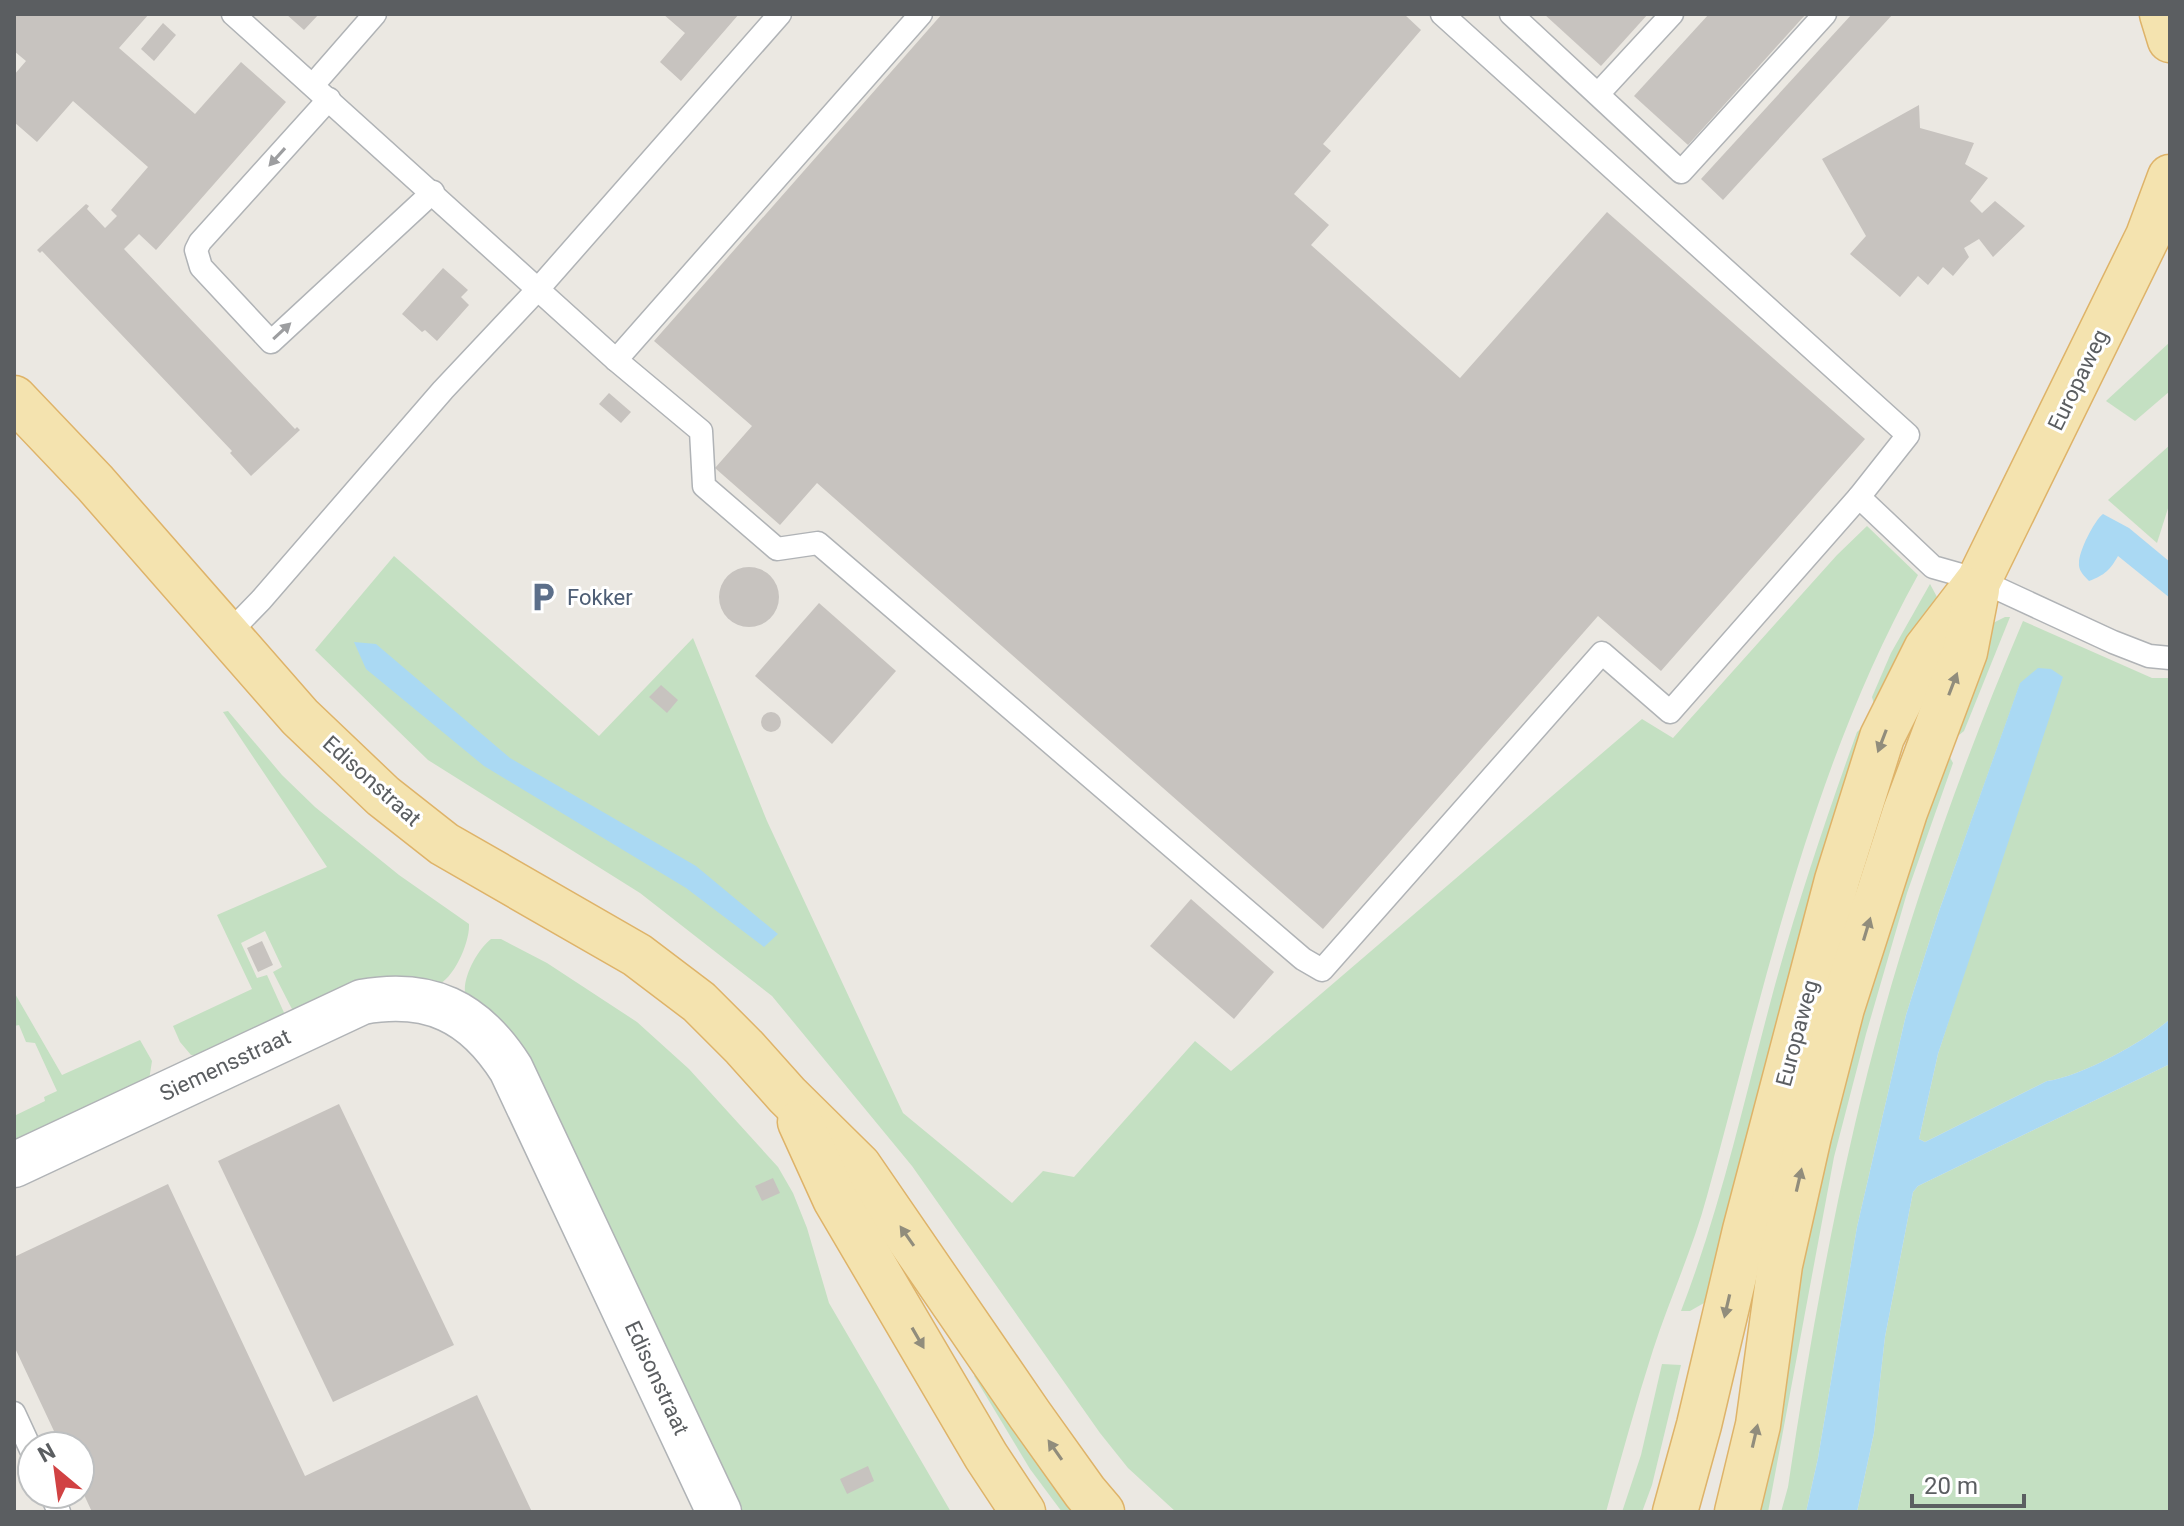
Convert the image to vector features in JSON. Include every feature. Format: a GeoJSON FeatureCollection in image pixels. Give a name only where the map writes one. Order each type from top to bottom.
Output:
{"type":"FeatureCollection","features":[{"type":"Feature","properties":{"kind":"main road"},"geometry":{"type":"LineString","coordinates":[[2162,14],[2170,40]]}},
{"type":"Feature","properties":{"kind":"main road","name":"Europaweg"},"geometry":{"type":"LineString","coordinates":[[1675,1512],[1837,880],[1882,737],[1926,649],[1979,580],[2148,236],[2170,177]]}},
{"type":"Feature","properties":{"kind":"main road","name":"Edisonstraat"},"geometry":{"type":"LineString","coordinates":[[14,398],[95,483],[300,717],[383,796],[444,844],[637,955],[699,1002],[859,1166],[1030,1415],[1102,1512]]}},
{"type":"Feature","properties":{"kind":"main road","name":"Europaweg"},"geometry":{"type":"LineString","coordinates":[[1737,1512],[1758,1425],[1780,1265],[1842,1008],[1877,894],[1965,652],[1979,580]]}},
{"type":"Feature","properties":{"kind":"main road","name":"Edisonstraat"},"geometry":{"type":"LineString","coordinates":[[787,1095],[835,1199],[986,1456],[1023,1512]]}},
{"type":"Feature","properties":{"kind":"street","name":"Siemensstraat"},"geometry":{"type":"LineString","coordinates":[[14,1165],[362,1002],[404,998],[443,1006]]}},
{"type":"Feature","properties":{"kind":"street","name":"Edisonstraat"},"geometry":{"type":"LineString","coordinates":[[443,1006],[467,1019],[486,1035],[511,1069],[719,1512]]}},
{"type":"Feature","properties":{"kind":"lane"},"geometry":{"type":"LineString","coordinates":[[233,14],[616,360],[701,431],[704,486],[777,549],[818,543],[1303,959],[1322,970],[1602,653],[1670,712],[1859,497],[1908,435],[1442,14]]}},
{"type":"Feature","properties":{"kind":"lane"},"geometry":{"type":"LineString","coordinates":[[375,14],[321,92],[200,242],[196,250],[201,267],[271,342],[433,192]]}},
{"type":"Feature","properties":{"kind":"lane"},"geometry":{"type":"LineString","coordinates":[[227,635],[780,14]]}},
{"type":"Feature","properties":{"kind":"lane"},"geometry":{"type":"LineString","coordinates":[[616,360],[921,14]]}},
{"type":"Feature","properties":{"kind":"lane"},"geometry":{"type":"LineString","coordinates":[[1511,14],[1681,172],[1825,14]]}},
{"type":"Feature","properties":{"kind":"lane"},"geometry":{"type":"LineString","coordinates":[[1598,94],[1672,14]]}},
{"type":"Feature","properties":{"kind":"lane"},"geometry":{"type":"LineString","coordinates":[[1859,497],[1933,567],[1979,580],[2149,656],[2170,658]]}},
{"type":"Feature","properties":{"kind":"green space"},"geometry":{"type":"Polygon","coordinates":[[[2170,342],[2170,391],[2135,421],[2106,401],[2170,342]]]}},
{"type":"Feature","properties":{"kind":"green space"},"geometry":{"type":"Polygon","coordinates":[[[2170,445],[2170,502],[2157,543],[2108,500],[2170,445]]]}},
{"type":"Feature","properties":{"kind":"green space"},"geometry":{"type":"Polygon","coordinates":[[[1867,526],[1918,575],[1880,649],[1819,801],[1771,957],[1701,1215],[1653,1350],[1606,1512],[1176,1512],[1128,1468],[1100,1433],[912,1166],[772,996],[640,893],[428,760],[315,650],[394,556],[599,736],[693,638],[767,821],[903,1113],[1012,1203],[1043,1171],[1074,1177],[1195,1041],[1231,1071],[1642,719],[1673,738],[1837,555],[1867,526]]]}},
{"type":"Feature","properties":{"kind":"green space"},"geometry":{"type":"Polygon","coordinates":[[[1930,584],[1937,597],[1936,603],[1876,712],[1872,697],[1891,653],[1930,584]]]}},
{"type":"Feature","properties":{"kind":"green space"},"geometry":{"type":"Polygon","coordinates":[[[2010,617],[1964,731],[1954,739],[1989,625],[2010,617]]]}},
{"type":"Feature","properties":{"kind":"green space"},"geometry":{"type":"Polygon","coordinates":[[[2023,621],[2152,678],[2170,678],[2170,1019],[2129,1047],[2094,1065],[2047,1081],[1925,1142],[1919,1139],[1938,1054],[1988,898],[2020,684],[1938,914],[1906,1015],[1857,1227],[1806,1512],[1781,1512],[1788,1487],[1826,1259],[1888,996],[1950,806],[2023,621]]]}},
{"type":"Feature","properties":{"kind":"green space"},"geometry":{"type":"Polygon","coordinates":[[[228,711],[282,775],[315,807],[399,875],[469,924],[469,932],[455,968],[436,986],[294,1013],[273,972],[282,967],[265,931],[241,943],[257,978],[267,975],[286,1017],[202,1055],[191,1055],[180,1042],[173,1026],[252,989],[217,915],[327,867],[223,712],[228,711]]]}},
{"type":"Feature","properties":{"kind":"green space"},"geometry":{"type":"Polygon","coordinates":[[[1868,722],[1732,1223],[1704,1303],[1690,1311],[1681,1311],[1719,1196],[1800,899],[1857,732],[1868,722]]]}},
{"type":"Feature","properties":{"kind":"green space"},"geometry":{"type":"Polygon","coordinates":[[[1946,750],[1953,763],[1907,893],[1834,1157],[1768,1512],[1747,1512],[1816,1155],[1946,750]]]}},
{"type":"Feature","properties":{"kind":"green space"},"geometry":{"type":"Polygon","coordinates":[[[491,939],[501,939],[547,963],[637,1022],[689,1069],[778,1167],[807,1228],[829,1303],[951,1512],[739,1512],[465,993],[472,963],[491,939]]]}},
{"type":"Feature","properties":{"kind":"green space"},"geometry":{"type":"Polygon","coordinates":[[[14,992],[62,1075],[140,1040],[152,1061],[149,1080],[14,1143],[14,1116],[45,1101],[44,1097],[57,1091],[35,1043],[26,1042],[19,1025],[14,1026],[14,992]]]}},
{"type":"Feature","properties":{"kind":"green space"},"geometry":{"type":"Polygon","coordinates":[[[2170,1064],[2170,1512],[1857,1512],[1874,1433],[1885,1337],[1913,1192],[1918,1186],[2170,1064]]]}},
{"type":"Feature","properties":{"kind":"green space"},"geometry":{"type":"Polygon","coordinates":[[[1662,1364],[1681,1365],[1652,1485],[1642,1512],[1622,1512],[1641,1455],[1662,1364]]]}},
{"type":"Feature","properties":{"kind":"green space"},"geometry":{"type":"Polygon","coordinates":[[[984,1369],[1087,1512],[1062,1512],[1030,1469],[974,1376],[984,1369]]]}},
{"type":"Feature","properties":{"kind":"water"},"geometry":{"type":"Polygon","coordinates":[[[2103,514],[2129,528],[2170,562],[2170,598],[2118,556],[2099,577],[2089,581],[2083,575],[2079,566],[2081,551],[2091,529],[2103,514]]]}},
{"type":"Feature","properties":{"kind":"water"},"geometry":{"type":"Polygon","coordinates":[[[354,642],[376,644],[510,758],[696,866],[778,934],[764,947],[686,888],[484,766],[366,669],[354,642]]]}},
{"type":"Feature","properties":{"kind":"water"},"geometry":{"type":"Polygon","coordinates":[[[2038,668],[2051,669],[2063,677],[1938,1054],[1919,1139],[1925,1142],[2047,1081],[2094,1065],[2129,1047],[2170,1019],[2170,1064],[1918,1186],[1913,1192],[1885,1337],[1874,1433],[1857,1512],[1806,1512],[1857,1227],[1906,1015],[1938,914],[2020,683],[2038,668]]]}},
{"type":"Feature","properties":{"kind":"building"},"geometry":{"type":"Polygon","coordinates":[[[14,14],[149,14],[119,48],[195,114],[241,62],[286,102],[156,250],[139,234],[124,249],[295,429],[300,430],[251,476],[230,453],[232,451],[42,251],[37,250],[86,204],[105,228],[117,216],[111,210],[148,167],[73,101],[37,142],[14,122],[14,75],[26,61],[14,51],[14,14]]]}},
{"type":"Feature","properties":{"kind":"building"},"geometry":{"type":"Polygon","coordinates":[[[286,14],[319,14],[304,30],[286,14]]]}},
{"type":"Feature","properties":{"kind":"building"},"geometry":{"type":"Polygon","coordinates":[[[663,14],[739,14],[681,81],[660,62],[685,33],[663,14]]]}},
{"type":"Feature","properties":{"kind":"building"},"geometry":{"type":"Polygon","coordinates":[[[942,14],[1404,14],[1421,30],[1323,144],[1331,151],[1294,194],[1329,225],[1311,245],[1460,378],[1607,212],[1865,439],[1661,671],[1598,616],[1323,929],[817,483],[780,525],[715,468],[752,426],[654,341],[942,14]]]}},
{"type":"Feature","properties":{"kind":"building"},"geometry":{"type":"Polygon","coordinates":[[[1544,14],[1648,14],[1601,66],[1544,14]]]}},
{"type":"Feature","properties":{"kind":"building"},"geometry":{"type":"Polygon","coordinates":[[[1709,14],[1806,14],[1688,145],[1634,96],[1709,14]]]}},
{"type":"Feature","properties":{"kind":"building"},"geometry":{"type":"Polygon","coordinates":[[[1852,14],[1893,14],[1723,200],[1701,179],[1852,14]]]}},
{"type":"Feature","properties":{"kind":"building"},"geometry":{"type":"Polygon","coordinates":[[[163,23],[176,35],[154,61],[141,49],[163,23]]]}},
{"type":"Feature","properties":{"kind":"building"},"geometry":{"type":"Polygon","coordinates":[[[1919,105],[1920,128],[1974,143],[1965,164],[1988,178],[1970,201],[1982,213],[1995,201],[2025,226],[1993,257],[1979,239],[1964,248],[1969,257],[1953,276],[1943,267],[1928,285],[1918,276],[1900,297],[1850,254],[1866,236],[1822,159],[1919,105]]]}},
{"type":"Feature","properties":{"kind":"building"},"geometry":{"type":"Polygon","coordinates":[[[443,268],[468,290],[461,297],[469,305],[437,341],[402,314],[443,268]]]}},
{"type":"Feature","properties":{"kind":"building"},"geometry":{"type":"Polygon","coordinates":[[[609,393],[631,412],[621,423],[599,404],[609,393]]]}},
{"type":"Feature","properties":{"kind":"building"},"geometry":{"type":"Polygon","coordinates":[[[749,567],[761,569],[770,576],[777,585],[777,609],[770,618],[761,625],[749,627],[737,625],[728,618],[721,609],[719,597],[721,585],[728,576],[737,569],[749,567]]]}},
{"type":"Feature","properties":{"kind":"building"},"geometry":{"type":"Polygon","coordinates":[[[819,603],[896,671],[832,744],[755,676],[819,603]]]}},
{"type":"Feature","properties":{"kind":"building"},"geometry":{"type":"Polygon","coordinates":[[[661,685],[678,700],[667,713],[649,697],[661,685]]]}},
{"type":"Feature","properties":{"kind":"building"},"geometry":{"type":"Polygon","coordinates":[[[771,712],[778,715],[781,722],[778,729],[771,732],[764,729],[761,722],[764,715],[771,712]]]}},
{"type":"Feature","properties":{"kind":"building"},"geometry":{"type":"Polygon","coordinates":[[[1191,899],[1274,972],[1234,1019],[1150,946],[1191,899]]]}},
{"type":"Feature","properties":{"kind":"building"},"geometry":{"type":"Polygon","coordinates":[[[262,941],[273,965],[258,972],[247,948],[262,941]]]}},
{"type":"Feature","properties":{"kind":"building"},"geometry":{"type":"Polygon","coordinates":[[[339,1104],[454,1345],[333,1402],[218,1161],[339,1104]]]}},
{"type":"Feature","properties":{"kind":"building"},"geometry":{"type":"Polygon","coordinates":[[[773,1178],[780,1193],[762,1201],[755,1186],[773,1178]]]}},
{"type":"Feature","properties":{"kind":"building"},"geometry":{"type":"Polygon","coordinates":[[[168,1184],[305,1476],[477,1395],[532,1512],[92,1512],[96,1510],[96,1430],[53,1430],[14,1346],[14,1257],[168,1184]]]}},
{"type":"Feature","properties":{"kind":"building"},"geometry":{"type":"Polygon","coordinates":[[[868,1466],[874,1481],[847,1494],[840,1479],[868,1466]]]}},
{"type":"Feature","properties":{"kind":"place","name":"Fokker"},"geometry":{"type":"Point","coordinates":[543,597]}}]}
